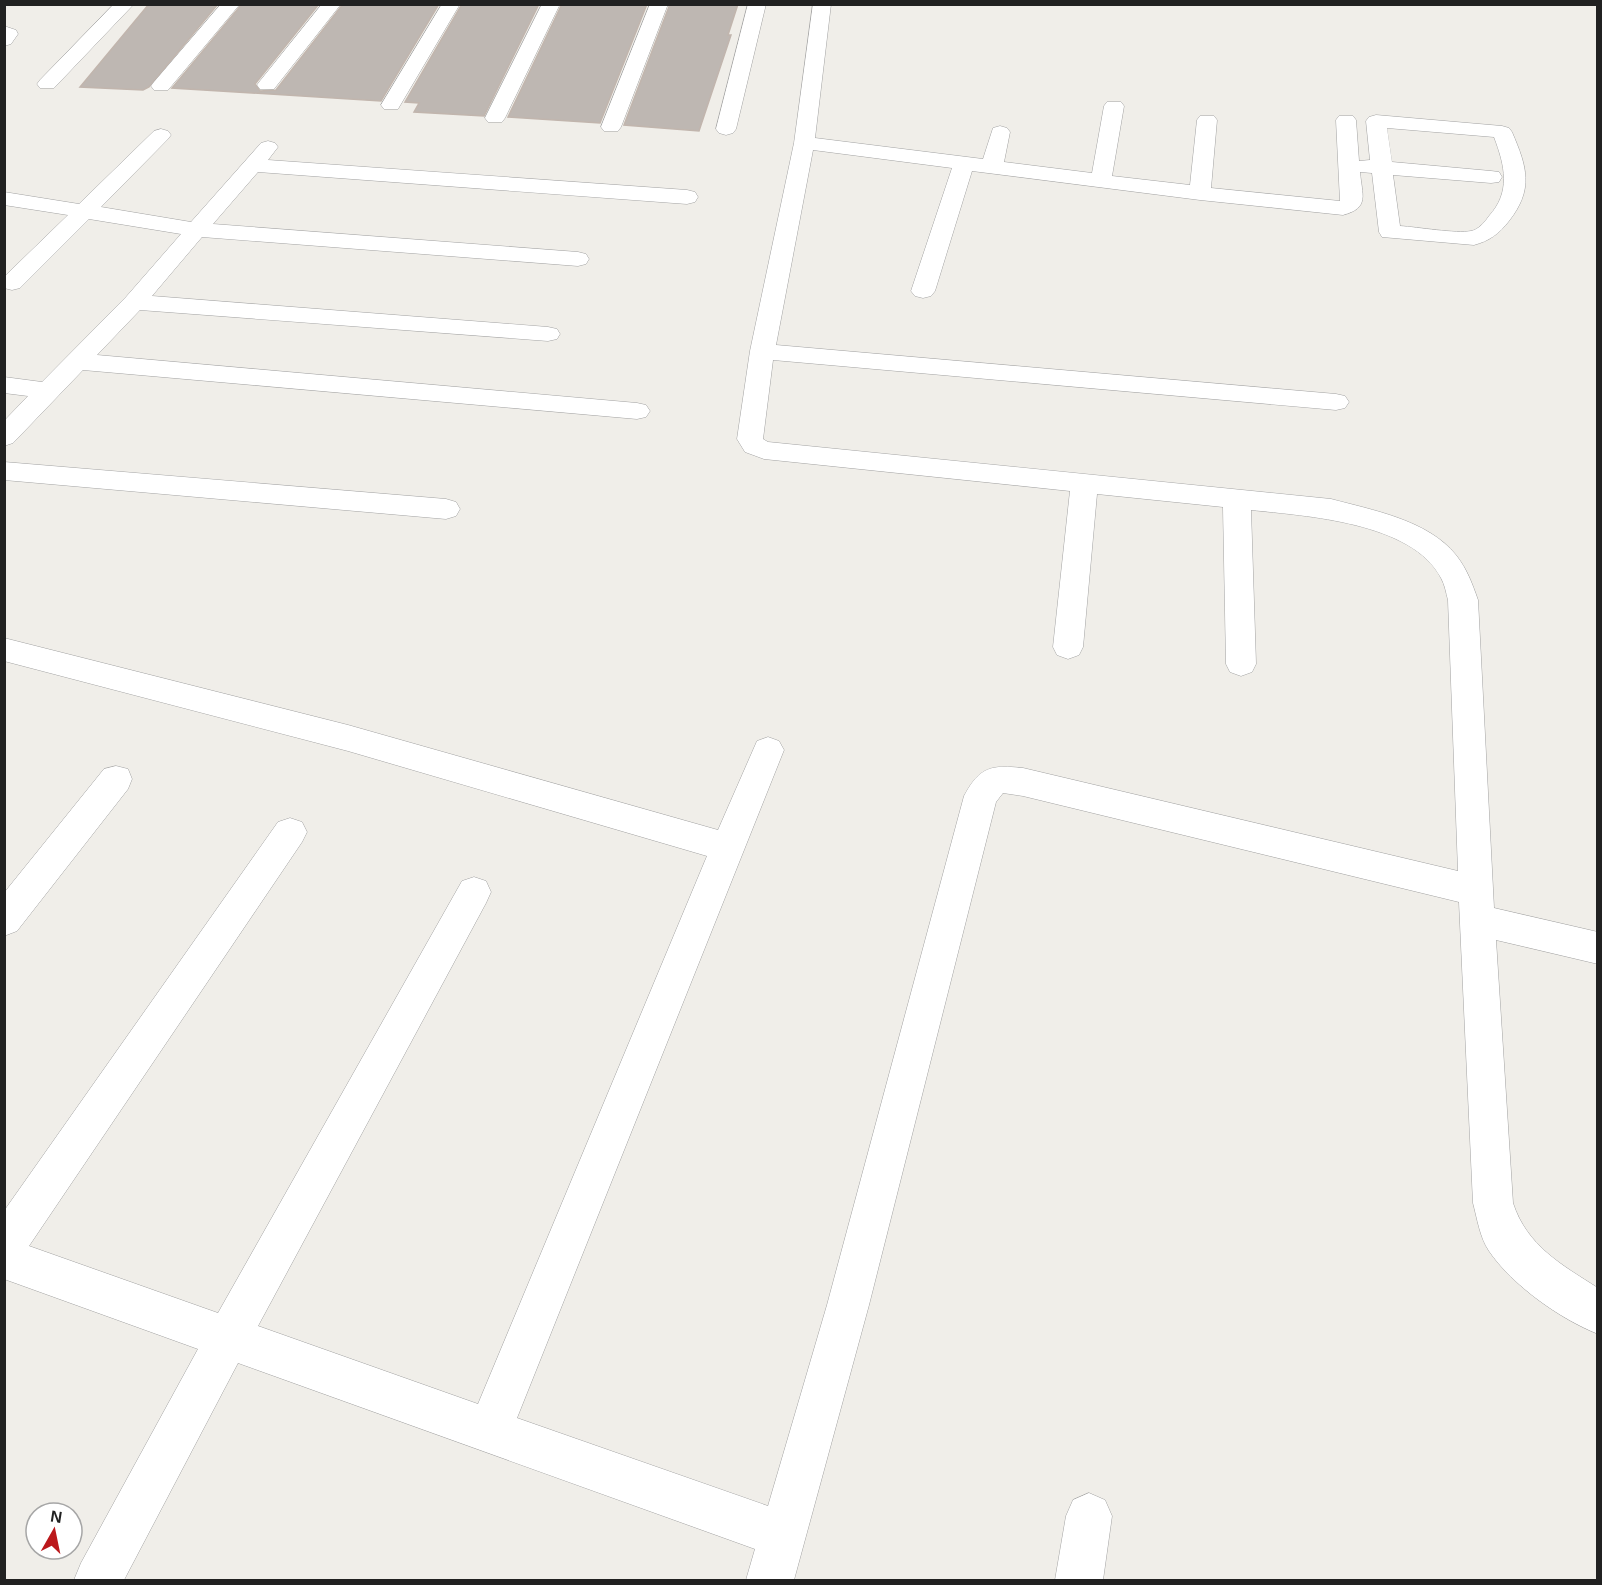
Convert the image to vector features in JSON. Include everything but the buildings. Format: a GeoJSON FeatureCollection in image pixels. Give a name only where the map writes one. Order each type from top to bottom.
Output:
{"type":"FeatureCollection","features":[{"type":"Feature","properties":{"kind":"street"},"geometry":{"type":"LineString","coordinates":[[47,84],[125,4]]}},
{"type":"Feature","properties":{"kind":"street"},"geometry":{"type":"LineString","coordinates":[[161,86],[231,4]]}},
{"type":"Feature","properties":{"kind":"street"},"geometry":{"type":"LineString","coordinates":[[267,85],[332,4]]}},
{"type":"Feature","properties":{"kind":"street"},"geometry":{"type":"LineString","coordinates":[[391,105],[451,4]]}},
{"type":"Feature","properties":{"kind":"street"},"geometry":{"type":"LineString","coordinates":[[495,117],[551,4]]}},
{"type":"Feature","properties":{"kind":"street"},"geometry":{"type":"LineString","coordinates":[[611,127],[659,4]]}},
{"type":"Feature","properties":{"kind":"street"},"geometry":{"type":"LineString","coordinates":[[726,129],[758,4]]}},
{"type":"Feature","properties":{"kind":"street"},"geometry":{"type":"LineString","coordinates":[[822,4],[804,143],[762,351],[750,439],[754,446],[764,450],[1330,509],[1362,517],[1413,536],[1440,555],[1454,573],[1463,600],[1492,1203],[1503,1236],[1539,1275],[1598,1313]]}},
{"type":"Feature","properties":{"kind":"street"},"geometry":{"type":"LineString","coordinates":[[4,31],[9,34],[4,40]]}},
{"type":"Feature","properties":{"kind":"street"},"geometry":{"type":"LineString","coordinates":[[1101,180],[1114,106]]}},
{"type":"Feature","properties":{"kind":"street"},"geometry":{"type":"LineString","coordinates":[[1200,193],[1207,120]]}},
{"type":"Feature","properties":{"kind":"street"},"geometry":{"type":"LineString","coordinates":[[804,143],[1200,193],[1343,208],[1352,204],[1346,120]]}},
{"type":"Feature","properties":{"kind":"street"},"geometry":{"type":"LineString","coordinates":[[1376,121],[1503,132],[1516,167],[1517,180],[1510,206],[1485,234],[1474,238],[1389,232],[1382,168],[1376,121]]}},
{"type":"Feature","properties":{"kind":"street"},"geometry":{"type":"LineString","coordinates":[[992,166],[1000,132]]}},
{"type":"Feature","properties":{"kind":"street"},"geometry":{"type":"LineString","coordinates":[[12,283],[161,135]]}},
{"type":"Feature","properties":{"kind":"street"},"geometry":{"type":"LineString","coordinates":[[4,437],[134,302],[269,146]]}},
{"type":"Feature","properties":{"kind":"street"},"geometry":{"type":"LineString","coordinates":[[923,291],[964,163]]}},
{"type":"Feature","properties":{"kind":"street"},"geometry":{"type":"LineString","coordinates":[[254,165],[687,197]]}},
{"type":"Feature","properties":{"kind":"street"},"geometry":{"type":"LineString","coordinates":[[1349,165],[1491,177]]}},
{"type":"Feature","properties":{"kind":"street"},"geometry":{"type":"LineString","coordinates":[[4,198],[197,230],[578,259]]}},
{"type":"Feature","properties":{"kind":"street"},"geometry":{"type":"LineString","coordinates":[[134,302],[548,334]]}},
{"type":"Feature","properties":{"kind":"street"},"geometry":{"type":"LineString","coordinates":[[762,351],[1336,402]]}},
{"type":"Feature","properties":{"kind":"street"},"geometry":{"type":"LineString","coordinates":[[75,362],[637,411]]}},
{"type":"Feature","properties":{"kind":"street"},"geometry":{"type":"LineString","coordinates":[[4,385],[47,391]]}},
{"type":"Feature","properties":{"kind":"street"},"geometry":{"type":"LineString","coordinates":[[4,471],[446,509]]}},
{"type":"Feature","properties":{"kind":"street"},"geometry":{"type":"LineString","coordinates":[[1068,647],[1084,483]]}},
{"type":"Feature","properties":{"kind":"street"},"geometry":{"type":"LineString","coordinates":[[1238,500],[1241,664]]}},
{"type":"Feature","properties":{"kind":"street"},"geometry":{"type":"LineString","coordinates":[[4,649],[348,738],[728,847]]}},
{"type":"Feature","properties":{"kind":"street"},"geometry":{"type":"LineString","coordinates":[[489,1431],[768,750]]}},
{"type":"Feature","properties":{"kind":"street"},"geometry":{"type":"LineString","coordinates":[[4,920],[116,779]]}},
{"type":"Feature","properties":{"kind":"street"},"geometry":{"type":"LineString","coordinates":[[770,1581],[848,1305],[978,806],[981,796],[996,779],[1023,782],[1476,905],[1598,948]]}},
{"type":"Feature","properties":{"kind":"street"},"geometry":{"type":"LineString","coordinates":[[4,1247],[290,832]]}},
{"type":"Feature","properties":{"kind":"street"},"geometry":{"type":"LineString","coordinates":[[98,1581],[228,1338],[474,892]]}},
{"type":"Feature","properties":{"kind":"street"},"geometry":{"type":"LineString","coordinates":[[4,1258],[783,1535]]}},
{"type":"Feature","properties":{"kind":"street"},"geometry":{"type":"LineString","coordinates":[[1079,1581],[1089,1516]]}}]}
